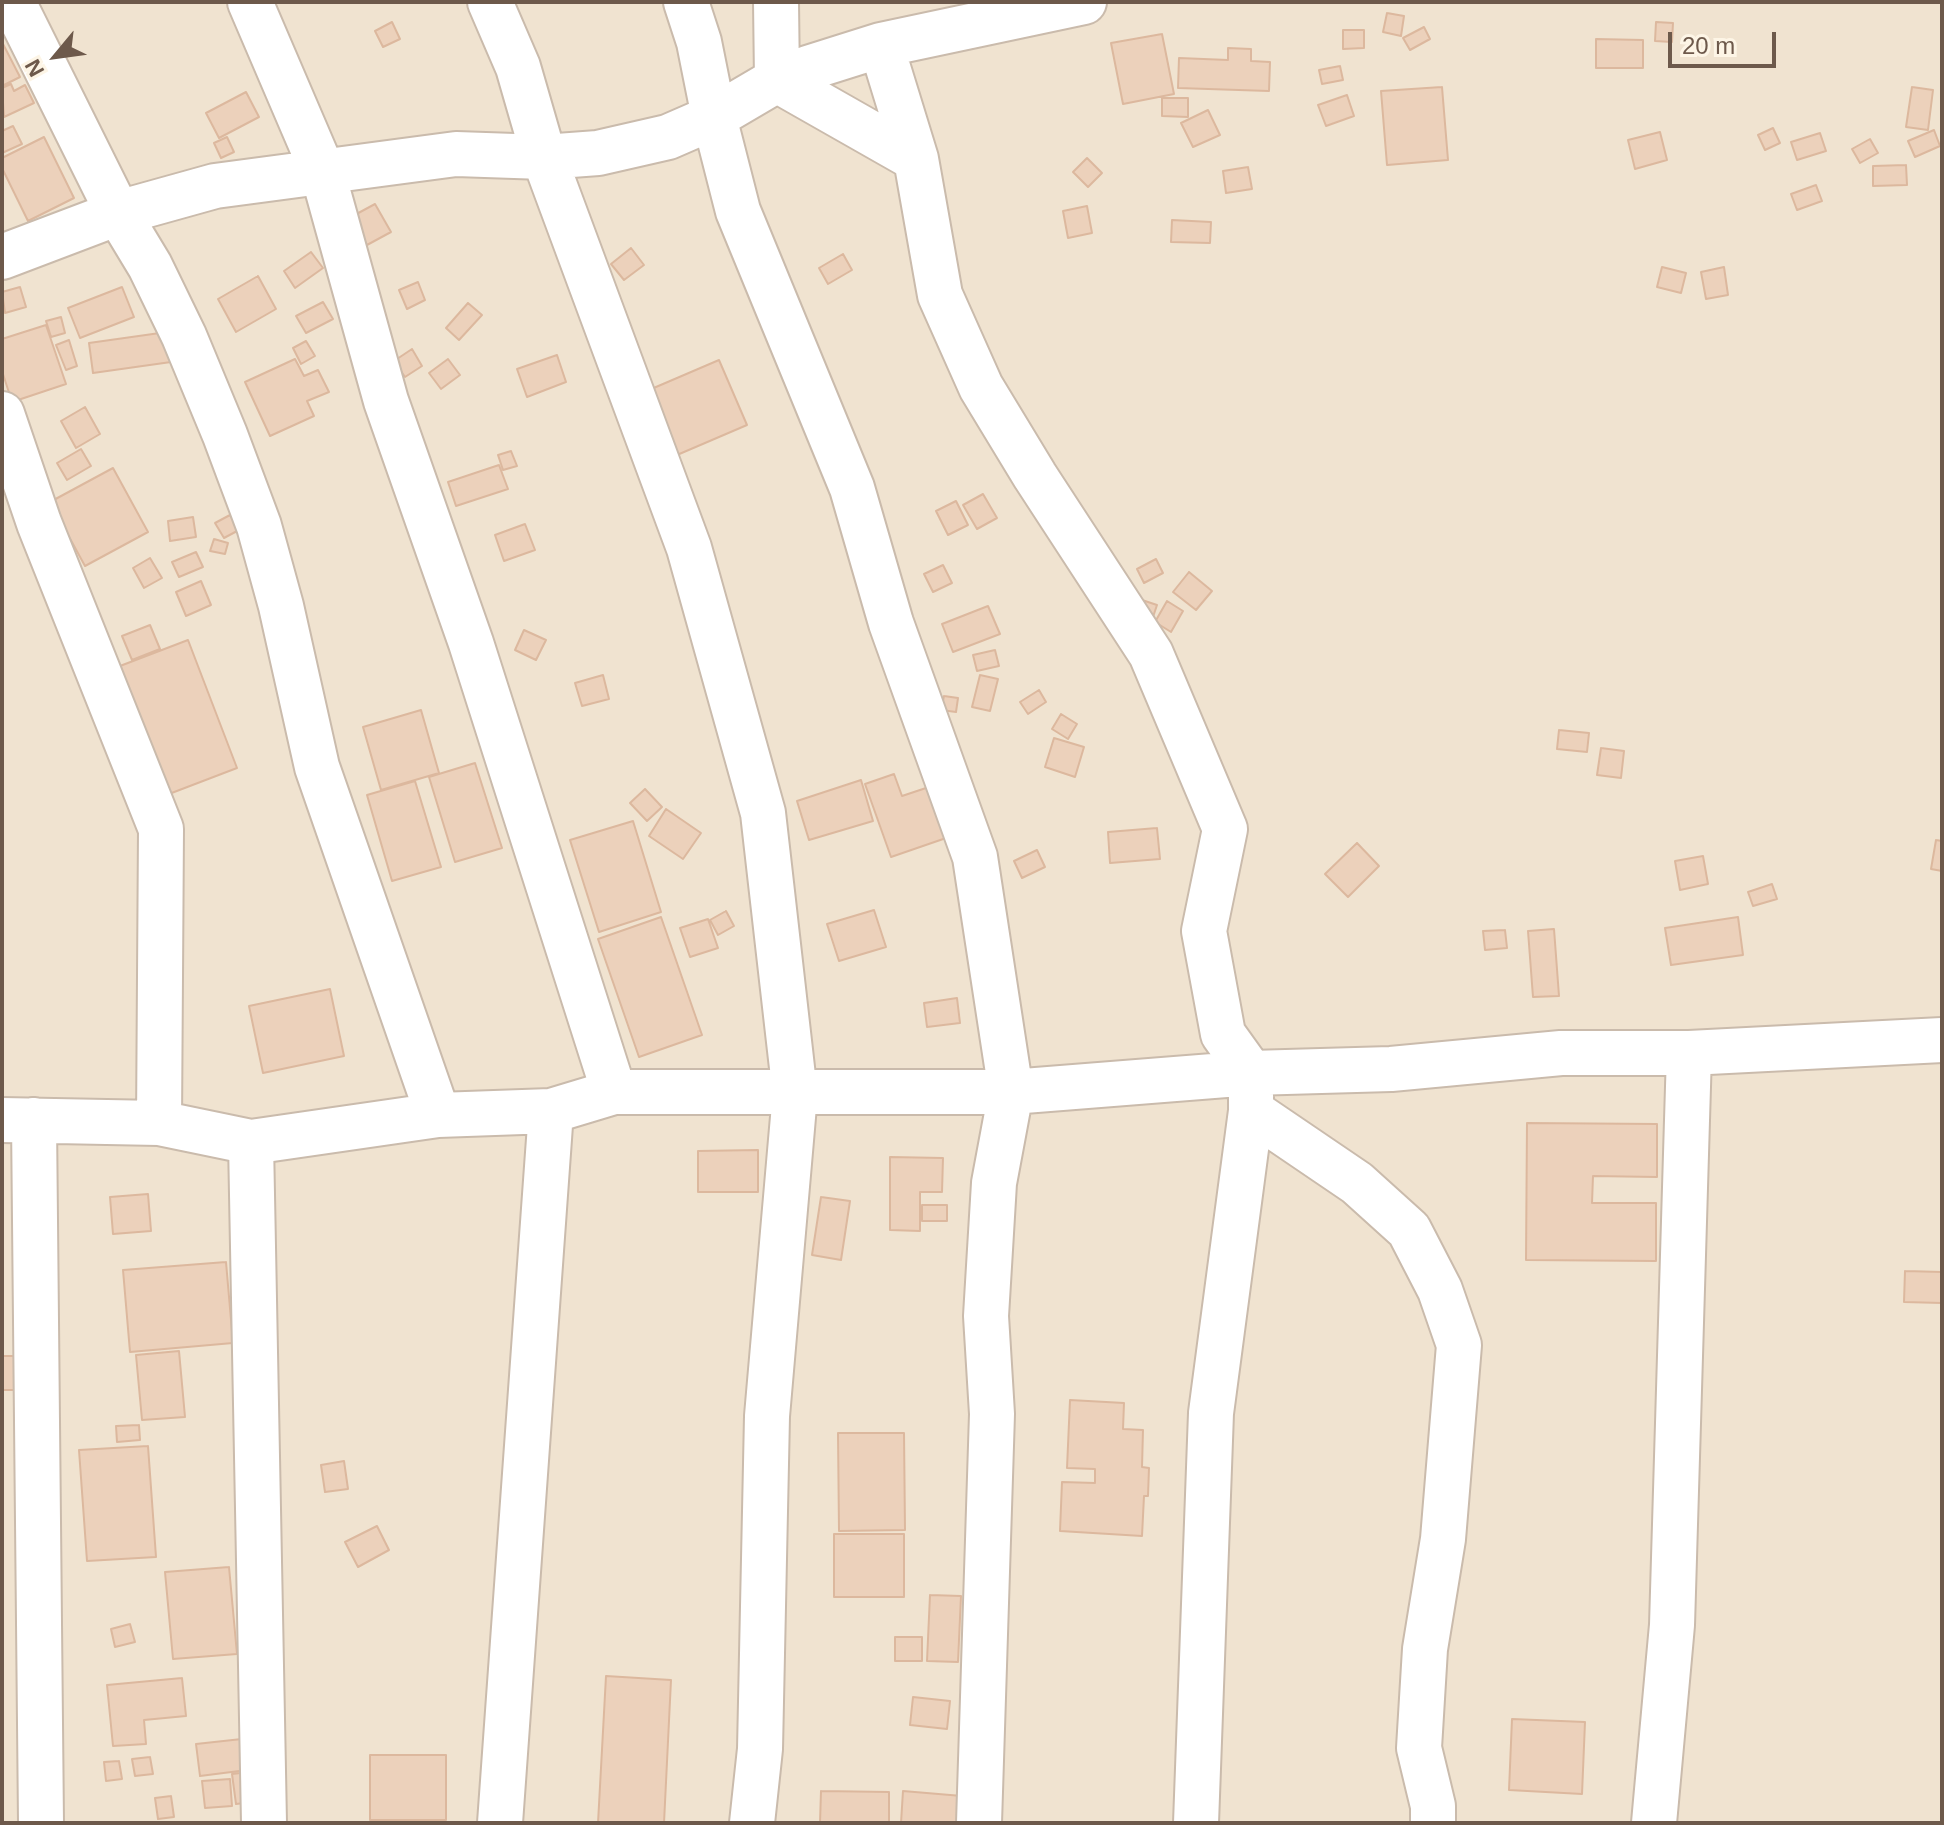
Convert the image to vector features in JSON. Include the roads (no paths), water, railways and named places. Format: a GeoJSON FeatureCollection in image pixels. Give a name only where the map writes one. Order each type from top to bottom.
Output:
{"type":"FeatureCollection","features":[{"type":"Feature","properties":{"kind":"street"},"geometry":{"type":"LineString","coordinates":[[13,2],[118,213],[150,266],[184,336],[259,526],[281,606],[317,767],[438,1115]]}},
{"type":"Feature","properties":{"kind":"street"},"geometry":{"type":"LineString","coordinates":[[250,2],[322,170],[386,401],[471,643],[614,1092]]}},
{"type":"Feature","properties":{"kind":"street"},"geometry":{"type":"LineString","coordinates":[[490,2],[518,67],[544,157],[689,548],[763,813],[795,1094],[767,1416],[760,1749],[752,1823]]}},
{"type":"Feature","properties":{"kind":"street"},"geometry":{"type":"LineString","coordinates":[[686,2],[699,42],[738,211],[852,488],[891,623],[975,857],[1011,1092],[994,1183],[986,1316],[992,1414],[979,1823]]}},
{"type":"Feature","properties":{"kind":"street"},"geometry":{"type":"LineString","coordinates":[[776,2],[777,80]]}},
{"type":"Feature","properties":{"kind":"street"},"geometry":{"type":"LineString","coordinates":[[2,257],[118,213],[215,186],[456,154],[544,157],[598,153],[668,137],[714,117],[777,80],[881,45],[1084,2]]}},
{"type":"Feature","properties":{"kind":"street"},"geometry":{"type":"LineString","coordinates":[[881,45],[916,159],[940,295],[981,387],[1151,654],[1225,829],[1204,931],[1223,1034],[1251,1092],[1409,1230],[1440,1290],[1459,1345],[1443,1539],[1425,1649],[1419,1748],[1433,1806],[1433,1823]]}},
{"type":"Feature","properties":{"kind":"street"},"geometry":{"type":"LineString","coordinates":[[777,80],[916,159]]}},
{"type":"Feature","properties":{"kind":"street"},"geometry":{"type":"LineString","coordinates":[[2,414],[39,523],[161,829],[159,1123]]}},
{"type":"Feature","properties":{"kind":"street"},"geometry":{"type":"LineString","coordinates":[[41,1823],[18,1120],[159,1123],[251,1142],[438,1115],[551,1111],[614,1092],[1251,1092],[1391,1069],[1561,1053],[1689,1053],[1942,1040]]}},
{"type":"Feature","properties":{"kind":"street"},"geometry":{"type":"LineString","coordinates":[[1654,1823],[1672,1625],[1689,1053]]}},
{"type":"Feature","properties":{"kind":"street"},"geometry":{"type":"LineString","coordinates":[[1196,1823],[1211,1413],[1251,1092]]}},
{"type":"Feature","properties":{"kind":"street"},"geometry":{"type":"LineString","coordinates":[[500,1823],[551,1111]]}},
{"type":"Feature","properties":{"kind":"street"},"geometry":{"type":"LineString","coordinates":[[251,1142],[264,1823]]}}]}
